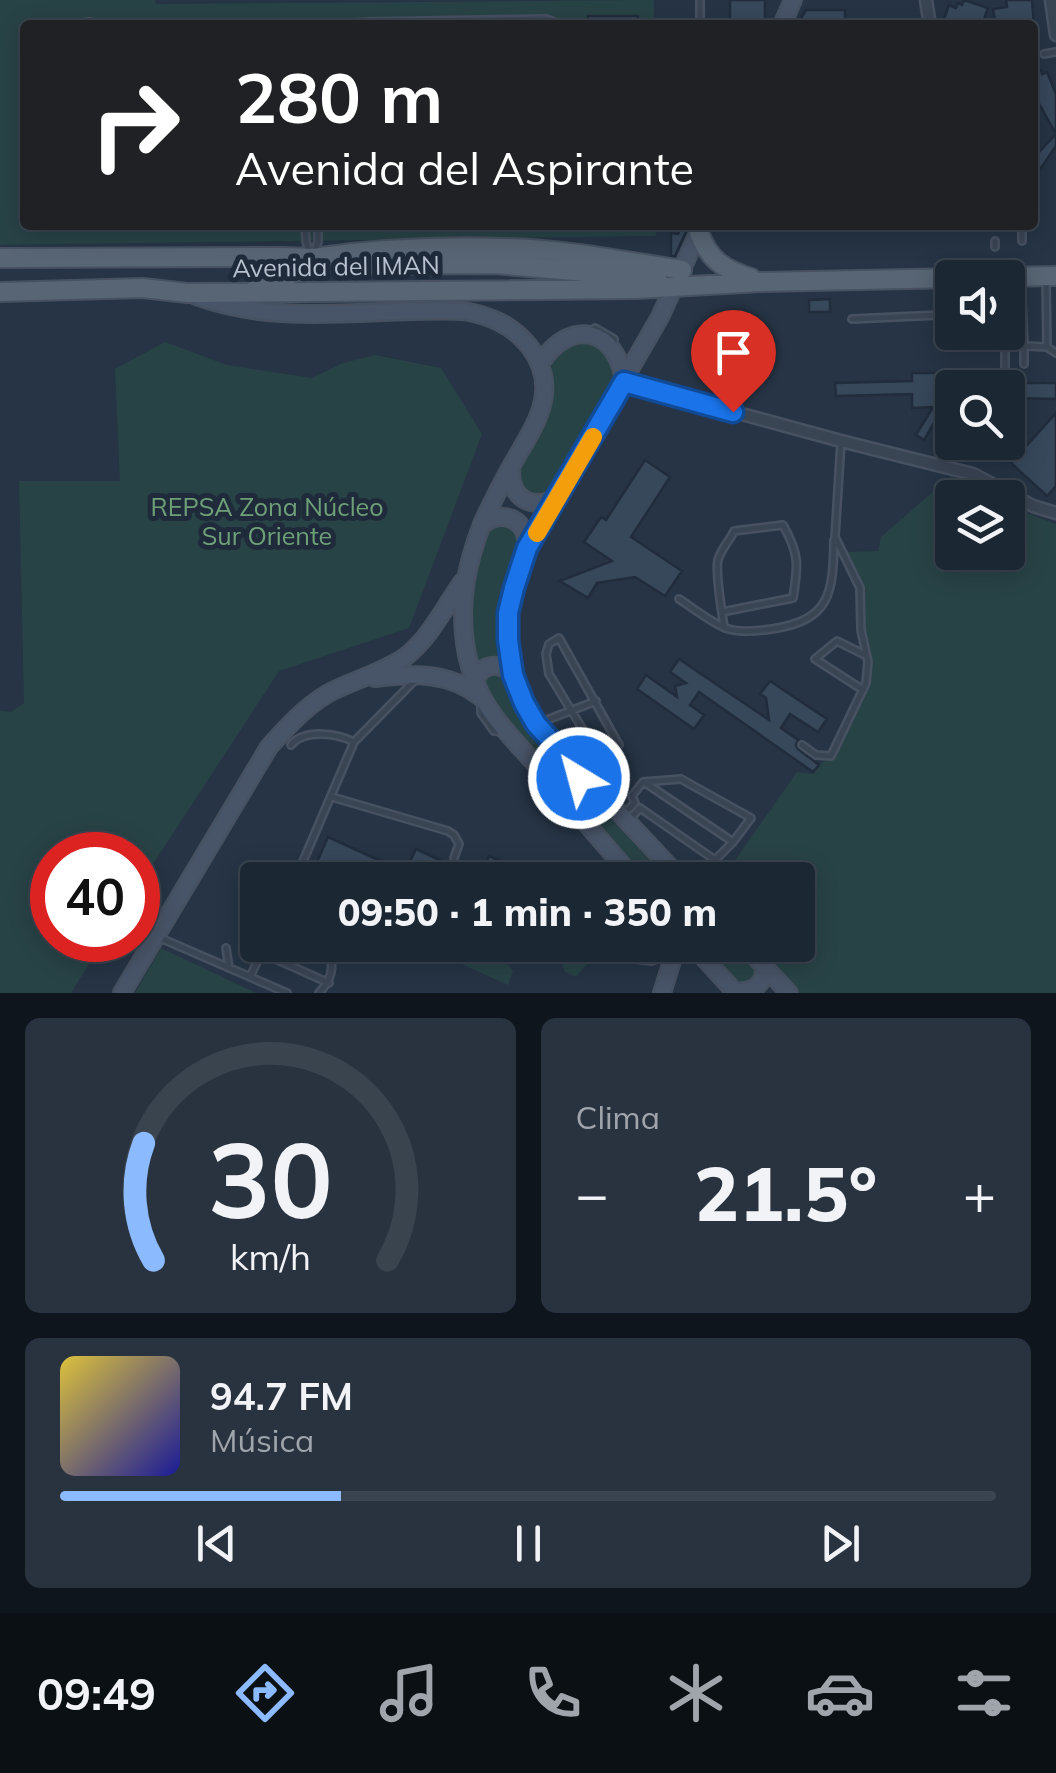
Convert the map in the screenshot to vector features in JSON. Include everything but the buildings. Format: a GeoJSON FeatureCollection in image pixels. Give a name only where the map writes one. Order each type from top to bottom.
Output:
{"type":"FeatureCollection","features":[{"type":"Feature","properties":{"kind":"main road"},"geometry":{"type":"LineString","coordinates":[[700,230],[703,245],[718,263],[761,282]]}},
{"type":"Feature","properties":{"kind":"main road"},"geometry":{"type":"LineString","coordinates":[[143,288],[184,282],[278,280],[304,269],[312,258],[356,251],[506,248],[682,270]]}},
{"type":"Feature","properties":{"kind":"main road","name":"Avenida del IMAN"},"geometry":{"type":"LineString","coordinates":[[0,258],[214,256],[312,258],[338,265],[495,264],[641,277],[674,288]]}},
{"type":"Feature","properties":{"kind":"main road","name":"Avenida del IMAN"},"geometry":{"type":"LineString","coordinates":[[1025,276],[1051,276]]}},
{"type":"Feature","properties":{"kind":"main road","name":"Avenida del IMAN"},"geometry":{"type":"LineString","coordinates":[[0,292],[143,288],[187,293],[674,288],[935,277]]}},
{"type":"Feature","properties":{"kind":"street"},"geometry":{"type":"LineString","coordinates":[[926,0],[929,19]]}},
{"type":"Feature","properties":{"kind":"street"},"geometry":{"type":"LineString","coordinates":[[1051,0],[1056,35]]}},
{"type":"Feature","properties":{"kind":"street"},"geometry":{"type":"LineString","coordinates":[[513,675],[508,613],[527,548],[624,382],[674,288],[699,230]]}},
{"type":"Feature","properties":{"kind":"street"},"geometry":{"type":"LineString","coordinates":[[187,293],[216,303],[268,312],[445,310],[486,315],[522,338],[540,364],[545,391],[543,409],[482,524],[464,579],[465,644],[482,697],[620,862]]}},
{"type":"Feature","properties":{"kind":"street"},"geometry":{"type":"LineString","coordinates":[[540,364],[560,340],[572,334],[586,334],[604,342],[614,352],[624,382]]}},
{"type":"Feature","properties":{"kind":"street"},"geometry":{"type":"LineString","coordinates":[[624,382],[973,474],[1033,506],[1056,513]]}},
{"type":"Feature","properties":{"kind":"street"},"geometry":{"type":"LineString","coordinates":[[511,467],[512,485],[523,499],[542,504],[559,496]]}},
{"type":"Feature","properties":{"kind":"street"},"geometry":{"type":"LineString","coordinates":[[482,524],[499,516],[517,521],[525,530],[527,548]]}},
{"type":"Feature","properties":{"kind":"street"},"geometry":{"type":"LineString","coordinates":[[160,928],[269,747],[297,716],[329,693],[407,655],[426,635],[464,579]]}},
{"type":"Feature","properties":{"kind":"street"},"geometry":{"type":"LineString","coordinates":[[475,680],[480,671],[493,665],[507,668],[536,724],[665,862]]}},
{"type":"Feature","properties":{"kind":"street"},"geometry":{"type":"LineString","coordinates":[[361,680],[390,676],[452,679],[482,697]]}},
{"type":"Feature","properties":{"kind":"street"},"geometry":{"type":"LineString","coordinates":[[557,790],[566,792],[574,788],[578,770]]}},
{"type":"Feature","properties":{"kind":"street"},"geometry":{"type":"LineString","coordinates":[[580,816],[582,798],[594,793],[603,797]]}},
{"type":"Feature","properties":{"kind":"street"},"geometry":{"type":"LineString","coordinates":[[122,993],[140,962]]}},
{"type":"Feature","properties":{"kind":"street"},"geometry":{"type":"LineString","coordinates":[[662,993],[671,962]]}},
{"type":"Feature","properties":{"kind":"street"},"geometry":{"type":"LineString","coordinates":[[708,962],[736,992],[746,993],[756,989],[764,976],[764,966]]}},
{"type":"Feature","properties":{"kind":"street"},"geometry":{"type":"LineString","coordinates":[[760,962],[788,993]]}},
{"type":"Feature","properties":{"kind":"street"},"geometry":{"type":"LineString","coordinates":[[762,993],[777,988],[788,993]]}},
{"type":"Feature","properties":{"kind":"lane"},"geometry":{"type":"LineString","coordinates":[[700,0],[700,19]]}},
{"type":"Feature","properties":{"kind":"lane"},"geometry":{"type":"LineString","coordinates":[[487,20],[549,20]]}},
{"type":"Feature","properties":{"kind":"lane"},"geometry":{"type":"LineString","coordinates":[[1044,54],[1056,52]]}},
{"type":"Feature","properties":{"kind":"lane"},"geometry":{"type":"LineString","coordinates":[[306,230],[312,258]]}},
{"type":"Feature","properties":{"kind":"lane"},"geometry":{"type":"LineString","coordinates":[[312,258],[318,230]]}},
{"type":"Feature","properties":{"kind":"lane"},"geometry":{"type":"LineString","coordinates":[[1022,230],[1022,241]]}},
{"type":"Feature","properties":{"kind":"lane"},"geometry":{"type":"LineString","coordinates":[[1048,348],[1051,276]]}},
{"type":"Feature","properties":{"kind":"lane"},"geometry":{"type":"LineString","coordinates":[[852,319],[935,315]]}},
{"type":"Feature","properties":{"kind":"lane"},"geometry":{"type":"LineString","coordinates":[[1025,346],[1048,348],[1056,353]]}},
{"type":"Feature","properties":{"kind":"lane"},"geometry":{"type":"LineString","coordinates":[[1024,350],[1024,364]]}},
{"type":"Feature","properties":{"kind":"lane"},"geometry":{"type":"LineString","coordinates":[[679,599],[724,627],[742,630],[788,626],[816,614],[831,587],[841,441]]}},
{"type":"Feature","properties":{"kind":"lane"},"geometry":{"type":"LineString","coordinates":[[722,612],[793,598],[795,546],[783,526],[734,531],[718,561],[722,612],[724,627]]}},
{"type":"Feature","properties":{"kind":"lane"},"geometry":{"type":"LineString","coordinates":[[802,746],[816,755],[830,756],[868,673],[860,588],[834,537]]}},
{"type":"Feature","properties":{"kind":"lane"},"geometry":{"type":"LineString","coordinates":[[559,638],[596,701],[619,745],[599,756],[549,674],[549,644],[559,638]]}},
{"type":"Feature","properties":{"kind":"lane"},"geometry":{"type":"LineString","coordinates":[[863,690],[815,659],[837,641],[866,656]]}},
{"type":"Feature","properties":{"kind":"lane"},"geometry":{"type":"LineString","coordinates":[[302,862],[354,742],[418,676]]}},
{"type":"Feature","properties":{"kind":"lane"},"geometry":{"type":"LineString","coordinates":[[536,724],[596,701]]}},
{"type":"Feature","properties":{"kind":"lane"},"geometry":{"type":"LineString","coordinates":[[290,746],[296,739],[318,734],[354,742]]}},
{"type":"Feature","properties":{"kind":"lane"},"geometry":{"type":"LineString","coordinates":[[681,779],[751,818],[715,860],[640,808],[624,819],[635,803],[632,796],[643,782],[681,779]]}},
{"type":"Feature","properties":{"kind":"lane"},"geometry":{"type":"LineString","coordinates":[[643,782],[733,842]]}},
{"type":"Feature","properties":{"kind":"lane"},"geometry":{"type":"LineString","coordinates":[[332,797],[448,830],[458,844],[454,858]]}},
{"type":"Feature","properties":{"kind":"lane"},"geometry":{"type":"LineString","coordinates":[[160,938],[287,993]]}},
{"type":"Feature","properties":{"kind":"lane"},"geometry":{"type":"LineString","coordinates":[[226,948],[229,968]]}},
{"type":"Feature","properties":{"kind":"lane"},"geometry":{"type":"LineString","coordinates":[[250,978],[257,962]]}},
{"type":"Feature","properties":{"kind":"lane"},"geometry":{"type":"LineString","coordinates":[[284,962],[329,982]]}},
{"type":"Feature","properties":{"kind":"lane"},"geometry":{"type":"LineString","coordinates":[[319,993],[329,982],[331,962]]}},
{"type":"Feature","properties":{"kind":"green space"},"geometry":{"type":"Polygon","coordinates":[[[0,0],[155,0],[156,4],[654,0],[654,20],[20,20],[20,230],[655,230],[656,236],[0,245],[0,0]]]}},
{"type":"Feature","properties":{"kind":"green space"},"geometry":{"type":"Polygon","coordinates":[[[578,339],[608,351],[613,363],[614,391],[556,489],[538,500],[522,490],[515,477],[550,410],[552,353],[578,339]]]}},
{"type":"Feature","properties":{"kind":"green space","name":"REPSA Zona Núcleo Sur Oriente"},"geometry":{"type":"Polygon","coordinates":[[[165,342],[227,365],[312,378],[343,363],[375,355],[441,368],[482,434],[409,628],[279,671],[160,853],[160,832],[30,832],[30,962],[90,962],[71,993],[0,993],[0,711],[11,712],[24,703],[19,481],[120,481],[115,369],[165,342]]]}},
{"type":"Feature","properties":{"kind":"green space"},"geometry":{"type":"Polygon","coordinates":[[[935,490],[935,570],[1025,570],[1025,512],[1056,524],[1056,993],[799,993],[769,962],[815,962],[815,862],[734,862],[797,772],[813,774],[823,761],[833,759],[869,683],[872,673],[863,621],[863,587],[848,552],[878,551],[881,537],[935,490]]]}},
{"type":"Feature","properties":{"kind":"green space"},"geometry":{"type":"Polygon","coordinates":[[[505,522],[514,527],[523,541],[503,627],[501,657],[476,661],[470,622],[475,570],[486,534],[493,526],[505,522]]]}},
{"type":"Feature","properties":{"kind":"green space"},"geometry":{"type":"Polygon","coordinates":[[[490,671],[500,671],[517,712],[572,779],[567,788],[558,788],[479,680],[490,671]]]}},
{"type":"Feature","properties":{"kind":"green space"},"geometry":{"type":"Polygon","coordinates":[[[589,797],[652,862],[626,862],[580,811],[589,797]]]}},
{"type":"Feature","properties":{"kind":"green space"},"geometry":{"type":"Polygon","coordinates":[[[160,950],[256,993],[135,993],[153,962],[160,962],[160,950]]]}},
{"type":"Feature","properties":{"kind":"green space"},"geometry":{"type":"Polygon","coordinates":[[[457,962],[507,963],[513,971],[508,985],[457,962]]]}},
{"type":"Feature","properties":{"kind":"green space"},"geometry":{"type":"Polygon","coordinates":[[[561,962],[589,962],[576,977],[565,972],[561,962]]]}},
{"type":"Feature","properties":{"kind":"green space"},"geometry":{"type":"Polygon","coordinates":[[[715,962],[749,962],[759,972],[758,982],[736,986],[715,962]]]}},
{"type":"Feature","properties":{"kind":"slow traffic"},"geometry":{"type":"LineString","coordinates":[[537,533],[593,437]]}},
{"type":"Feature","properties":{"kind":"route"},"geometry":{"type":"LineString","coordinates":[[579,778],[578,770],[536,724],[513,675],[508,613],[527,548],[624,382],[733,412]]}}]}
